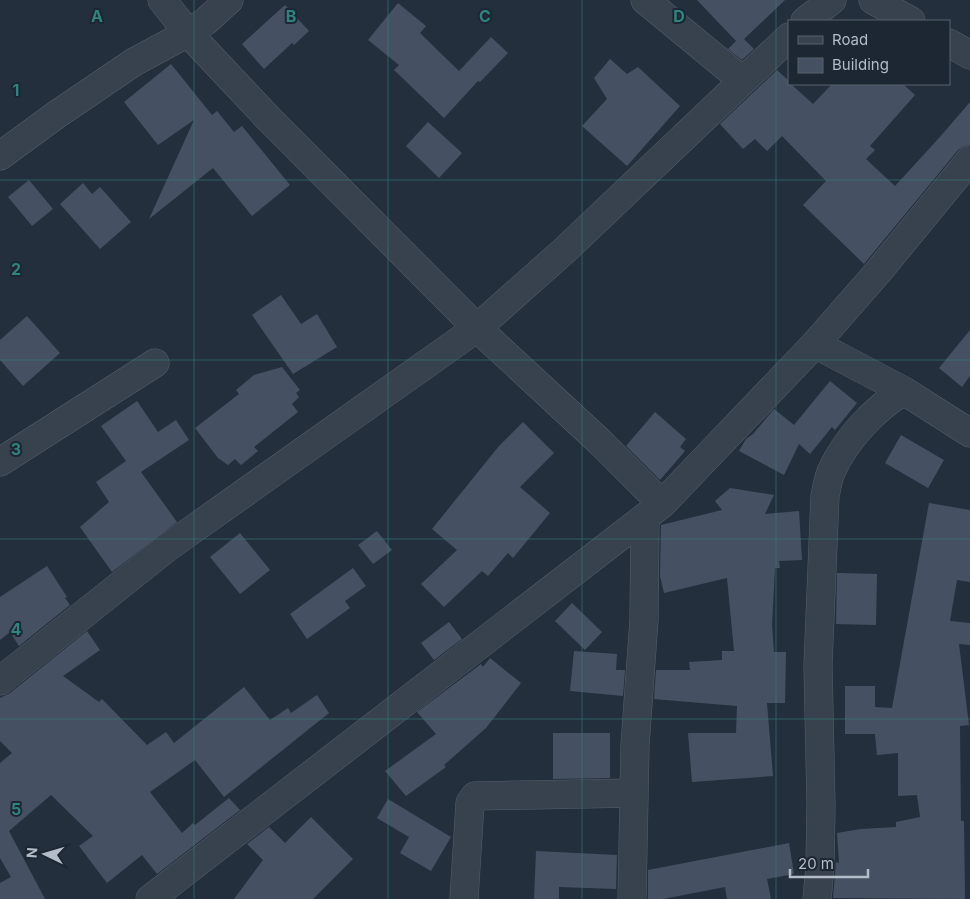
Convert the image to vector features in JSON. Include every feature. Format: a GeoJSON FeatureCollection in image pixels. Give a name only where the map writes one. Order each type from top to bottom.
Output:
{"type":"FeatureCollection","features":[{"type":"Feature","properties":{"kind":"street"},"geometry":{"type":"LineString","coordinates":[[162,0],[188,33],[269,119],[477,328],[600,442],[654,511],[635,745],[632,899]]}},
{"type":"Feature","properties":{"kind":"street"},"geometry":{"type":"LineString","coordinates":[[0,156],[134,62],[188,33],[206,21],[229,0]]}},
{"type":"Feature","properties":{"kind":"street"},"geometry":{"type":"LineString","coordinates":[[645,0],[742,80]]}},
{"type":"Feature","properties":{"kind":"street"},"geometry":{"type":"LineString","coordinates":[[806,20],[832,0]]}},
{"type":"Feature","properties":{"kind":"street"},"geometry":{"type":"LineString","coordinates":[[873,0],[909,20]]}},
{"type":"Feature","properties":{"kind":"street"},"geometry":{"type":"LineString","coordinates":[[0,681],[168,547],[477,328],[565,250],[788,38]]}},
{"type":"Feature","properties":{"kind":"street"},"geometry":{"type":"LineString","coordinates":[[950,44],[970,55]]}},
{"type":"Feature","properties":{"kind":"street"},"geometry":{"type":"LineString","coordinates":[[164,896],[654,511],[815,344],[878,272],[970,160]]}},
{"type":"Feature","properties":{"kind":"street"},"geometry":{"type":"LineString","coordinates":[[815,344],[904,391],[970,433]]}},
{"type":"Feature","properties":{"kind":"street"},"geometry":{"type":"LineString","coordinates":[[0,462],[155,363]]}},
{"type":"Feature","properties":{"kind":"street"},"geometry":{"type":"LineString","coordinates":[[817,899],[820,867],[821,804],[818,664],[823,524],[826,496],[831,471],[857,432],[904,391]]}},
{"type":"Feature","properties":{"kind":"street"},"geometry":{"type":"LineString","coordinates":[[464,899],[470,803],[475,796],[634,793]]}},
{"type":"Feature","properties":{"kind":"building"},"geometry":{"type":"Polygon","coordinates":[[[697,0],[785,0],[744,39],[754,49],[742,60],[728,49],[736,41],[697,0]]]}},
{"type":"Feature","properties":{"kind":"building"},"geometry":{"type":"Polygon","coordinates":[[[398,3],[426,26],[420,33],[459,71],[491,37],[508,53],[480,82],[478,81],[444,118],[394,70],[399,65],[368,40],[398,3]]]}},
{"type":"Feature","properties":{"kind":"building"},"geometry":{"type":"Polygon","coordinates":[[[285,5],[309,31],[294,45],[292,43],[264,69],[242,44],[285,5]]]}},
{"type":"Feature","properties":{"kind":"building"},"geometry":{"type":"Polygon","coordinates":[[[610,59],[627,74],[638,67],[680,106],[627,166],[582,126],[607,99],[594,78],[610,59]]]}},
{"type":"Feature","properties":{"kind":"building"},"geometry":{"type":"Polygon","coordinates":[[[171,64],[212,115],[217,111],[234,132],[242,126],[290,185],[252,216],[213,168],[149,219],[194,120],[158,145],[124,102],[171,64]]]}},
{"type":"Feature","properties":{"kind":"building"},"geometry":{"type":"Polygon","coordinates":[[[777,70],[788,80],[788,85],[792,85],[813,104],[831,85],[904,85],[915,95],[870,146],[875,150],[866,159],[895,186],[970,102],[970,145],[958,150],[864,264],[803,205],[826,181],[782,136],[767,151],[755,139],[743,149],[720,124],[777,70]]]}},
{"type":"Feature","properties":{"kind":"building"},"geometry":{"type":"Polygon","coordinates":[[[428,122],[462,153],[439,178],[406,146],[428,122]]]}},
{"type":"Feature","properties":{"kind":"building"},"geometry":{"type":"Polygon","coordinates":[[[29,180],[53,209],[32,226],[8,197],[29,180]]]}},
{"type":"Feature","properties":{"kind":"building"},"geometry":{"type":"Polygon","coordinates":[[[83,183],[92,194],[100,187],[131,222],[100,249],[60,204],[83,183]]]}},
{"type":"Feature","properties":{"kind":"building"},"geometry":{"type":"Polygon","coordinates":[[[281,295],[301,324],[317,314],[337,347],[293,374],[252,315],[281,295]]]}},
{"type":"Feature","properties":{"kind":"building"},"geometry":{"type":"Polygon","coordinates":[[[27,316],[60,353],[23,386],[0,360],[0,340],[27,316]]]}},
{"type":"Feature","properties":{"kind":"building"},"geometry":{"type":"Polygon","coordinates":[[[970,330],[970,376],[962,387],[939,368],[970,330]]]}},
{"type":"Feature","properties":{"kind":"building"},"geometry":{"type":"Polygon","coordinates":[[[282,367],[300,390],[296,393],[299,397],[292,404],[298,412],[254,447],[258,451],[241,465],[235,459],[228,465],[218,458],[195,428],[239,394],[236,390],[254,375],[282,367]]]}},
{"type":"Feature","properties":{"kind":"building"},"geometry":{"type":"Polygon","coordinates":[[[830,381],[857,403],[835,430],[832,427],[810,454],[799,444],[784,475],[739,451],[746,439],[753,434],[774,409],[794,425],[830,381]]]}},
{"type":"Feature","properties":{"kind":"building"},"geometry":{"type":"Polygon","coordinates":[[[137,401],[158,432],[176,420],[189,440],[141,472],[177,522],[112,572],[80,527],[109,502],[96,482],[126,461],[101,426],[137,401]]]}},
{"type":"Feature","properties":{"kind":"building"},"geometry":{"type":"Polygon","coordinates":[[[655,412],[686,439],[680,447],[685,451],[660,480],[626,446],[655,412]]]}},
{"type":"Feature","properties":{"kind":"building"},"geometry":{"type":"Polygon","coordinates":[[[523,422],[554,453],[520,487],[550,513],[513,558],[508,553],[488,576],[482,571],[444,607],[421,584],[457,550],[432,529],[499,446],[523,422]]]}},
{"type":"Feature","properties":{"kind":"building"},"geometry":{"type":"Polygon","coordinates":[[[901,435],[944,460],[928,488],[885,463],[901,435]]]}},
{"type":"Feature","properties":{"kind":"building"},"geometry":{"type":"Polygon","coordinates":[[[730,488],[774,495],[765,514],[799,511],[802,560],[779,561],[780,568],[775,568],[772,625],[774,652],[786,652],[785,703],[767,703],[773,776],[692,782],[688,733],[736,733],[737,706],[654,699],[656,670],[690,670],[689,662],[722,660],[722,651],[734,651],[727,578],[664,593],[660,576],[661,525],[722,510],[715,501],[730,488]]]}},
{"type":"Feature","properties":{"kind":"building"},"geometry":{"type":"Polygon","coordinates":[[[929,503],[970,510],[970,582],[957,580],[950,621],[970,623],[970,645],[959,644],[969,725],[960,726],[961,821],[964,821],[965,899],[833,898],[836,862],[839,863],[837,833],[861,829],[896,827],[896,822],[920,817],[917,795],[898,796],[898,753],[877,755],[875,734],[845,734],[845,686],[875,686],[875,707],[892,708],[929,503]]]}},
{"type":"Feature","properties":{"kind":"building"},"geometry":{"type":"Polygon","coordinates":[[[377,531],[392,550],[373,564],[358,545],[377,531]]]}},
{"type":"Feature","properties":{"kind":"building"},"geometry":{"type":"Polygon","coordinates":[[[240,533],[270,570],[240,594],[210,557],[240,533]]]}},
{"type":"Feature","properties":{"kind":"building"},"geometry":{"type":"Polygon","coordinates":[[[47,566],[70,605],[19,646],[10,632],[0,640],[0,597],[47,566]]]}},
{"type":"Feature","properties":{"kind":"building"},"geometry":{"type":"Polygon","coordinates":[[[353,568],[366,586],[345,601],[350,608],[307,639],[290,614],[353,568]]]}},
{"type":"Feature","properties":{"kind":"building"},"geometry":{"type":"Polygon","coordinates":[[[837,573],[877,574],[876,625],[836,624],[837,573]]]}},
{"type":"Feature","properties":{"kind":"building"},"geometry":{"type":"Polygon","coordinates":[[[572,603],[602,632],[585,650],[555,621],[572,603]]]}},
{"type":"Feature","properties":{"kind":"building"},"geometry":{"type":"Polygon","coordinates":[[[449,622],[462,639],[434,660],[421,643],[449,622]]]}},
{"type":"Feature","properties":{"kind":"building"},"geometry":{"type":"Polygon","coordinates":[[[87,631],[100,650],[63,676],[99,702],[102,699],[147,745],[166,732],[174,743],[244,687],[270,720],[288,708],[291,713],[317,695],[329,713],[224,797],[195,760],[150,792],[182,833],[229,798],[240,810],[157,874],[142,855],[107,883],[79,846],[93,836],[51,795],[9,831],[45,899],[0,899],[0,883],[11,877],[0,858],[0,763],[12,753],[0,741],[0,698],[10,693],[87,631]]]}},
{"type":"Feature","properties":{"kind":"building"},"geometry":{"type":"Polygon","coordinates":[[[574,651],[617,654],[616,670],[625,670],[623,696],[570,691],[574,651]]]}},
{"type":"Feature","properties":{"kind":"building"},"geometry":{"type":"Polygon","coordinates":[[[490,658],[521,683],[486,728],[444,765],[446,767],[406,796],[385,771],[436,734],[417,712],[481,664],[483,667],[490,658]]]}},
{"type":"Feature","properties":{"kind":"building"},"geometry":{"type":"Polygon","coordinates":[[[553,733],[610,733],[610,778],[553,779],[553,733]]]}},
{"type":"Feature","properties":{"kind":"building"},"geometry":{"type":"Polygon","coordinates":[[[388,799],[451,837],[431,871],[400,853],[409,837],[377,818],[388,799]]]}},
{"type":"Feature","properties":{"kind":"building"},"geometry":{"type":"Polygon","coordinates":[[[311,817],[353,859],[313,899],[234,899],[263,860],[247,844],[269,827],[285,843],[311,817]]]}},
{"type":"Feature","properties":{"kind":"building"},"geometry":{"type":"Polygon","coordinates":[[[789,843],[794,874],[767,879],[771,899],[727,899],[725,887],[663,899],[648,899],[648,870],[789,843]]]}},
{"type":"Feature","properties":{"kind":"building"},"geometry":{"type":"Polygon","coordinates":[[[536,851],[617,855],[616,889],[559,887],[559,899],[534,899],[536,851]]]}}]}
